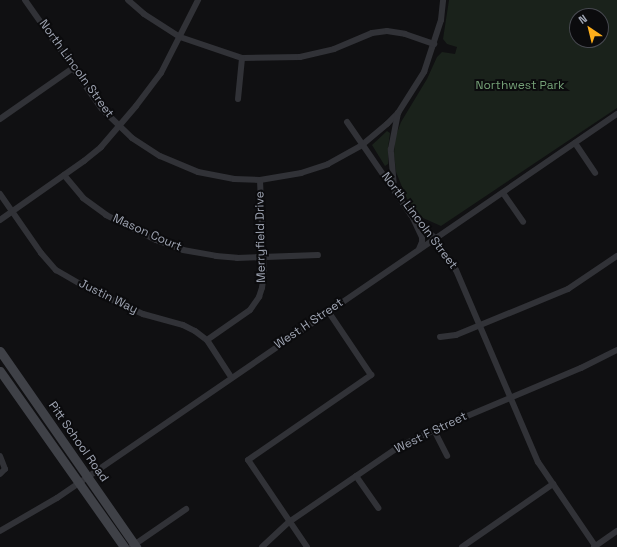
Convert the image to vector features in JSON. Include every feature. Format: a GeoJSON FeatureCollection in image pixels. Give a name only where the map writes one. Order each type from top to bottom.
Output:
{"type":"FeatureCollection","features":[{"type":"Feature","properties":{"kind":"main road","name":"Pitt School Road"},"geometry":{"type":"LineString","coordinates":[[0,352],[134,546]]}},
{"type":"Feature","properties":{"kind":"main road","name":"Pitt School Road"},"geometry":{"type":"LineString","coordinates":[[0,371],[124,547]]}},
{"type":"Feature","properties":{"kind":"street","name":"North Lincoln Street"},"geometry":{"type":"LineString","coordinates":[[25,0],[102,109],[119,126],[146,148],[177,165],[216,177],[260,180],[286,177],[316,169],[340,158],[362,145],[411,214],[435,238],[460,277],[538,462],[595,547]]}},
{"type":"Feature","properties":{"kind":"street"},"geometry":{"type":"LineString","coordinates":[[128,0],[144,14],[180,37],[242,58],[300,57],[334,49],[372,33],[386,32],[405,34],[434,44]]}},
{"type":"Feature","properties":{"kind":"street"},"geometry":{"type":"LineString","coordinates":[[0,220],[101,147],[150,89],[161,73],[198,0]]}},
{"type":"Feature","properties":{"kind":"street"},"geometry":{"type":"LineString","coordinates":[[347,122],[362,145],[398,112],[424,72],[441,20],[443,0]]}},
{"type":"Feature","properties":{"kind":"street"},"geometry":{"type":"LineString","coordinates":[[238,99],[242,58]]}},
{"type":"Feature","properties":{"kind":"street"},"geometry":{"type":"LineString","coordinates":[[0,119],[73,68]]}},
{"type":"Feature","properties":{"kind":"street"},"geometry":{"type":"LineString","coordinates":[[394,189],[391,149],[398,112]]}},
{"type":"Feature","properties":{"kind":"street","name":"West H Street"},"geometry":{"type":"LineString","coordinates":[[0,531],[57,498],[231,377],[617,114]]}},
{"type":"Feature","properties":{"kind":"street"},"geometry":{"type":"LineString","coordinates":[[575,143],[595,173]]}},
{"type":"Feature","properties":{"kind":"street","name":"Mason Court"},"geometry":{"type":"LineString","coordinates":[[64,175],[82,198],[91,205],[128,227],[183,250],[216,256],[264,258],[318,255]]}},
{"type":"Feature","properties":{"kind":"street","name":"Merryfield Drive"},"geometry":{"type":"LineString","coordinates":[[207,340],[250,310],[256,302],[262,288],[264,258],[260,180]]}},
{"type":"Feature","properties":{"kind":"street"},"geometry":{"type":"LineString","coordinates":[[503,193],[523,222]]}},
{"type":"Feature","properties":{"kind":"street","name":"Justin Way"},"geometry":{"type":"LineString","coordinates":[[0,194],[41,254],[56,270],[89,289],[143,314],[195,331],[207,340],[231,377]]}},
{"type":"Feature","properties":{"kind":"street"},"geometry":{"type":"LineString","coordinates":[[411,214],[422,237],[422,242],[419,249]]}},
{"type":"Feature","properties":{"kind":"street"},"geometry":{"type":"LineString","coordinates":[[440,337],[456,335],[480,326],[568,289],[617,256]]}},
{"type":"Feature","properties":{"kind":"street"},"geometry":{"type":"LineString","coordinates":[[307,547],[248,460],[371,375],[328,311]]}},
{"type":"Feature","properties":{"kind":"street","name":"West F Street"},"geometry":{"type":"LineString","coordinates":[[262,547],[289,522],[400,446],[510,397],[586,366],[617,350]]}},
{"type":"Feature","properties":{"kind":"street"},"geometry":{"type":"LineString","coordinates":[[434,430],[447,456]]}},
{"type":"Feature","properties":{"kind":"street"},"geometry":{"type":"LineString","coordinates":[[0,456],[5,468],[0,474]]}},
{"type":"Feature","properties":{"kind":"street"},"geometry":{"type":"LineString","coordinates":[[356,476],[378,508]]}},
{"type":"Feature","properties":{"kind":"street"},"geometry":{"type":"LineString","coordinates":[[462,547],[553,484]]}},
{"type":"Feature","properties":{"kind":"street"},"geometry":{"type":"LineString","coordinates":[[134,546],[186,509]]}},
{"type":"Feature","properties":{"kind":"street"},"geometry":{"type":"LineString","coordinates":[[595,547],[617,531]]}},
{"type":"Feature","properties":{"kind":"green space","name":"Northwest Park"},"geometry":{"type":"Polygon","coordinates":[[[449,0],[617,0],[617,108],[441,226],[423,218],[407,199],[396,172],[394,154],[395,138],[401,122],[427,79],[437,57],[442,52],[455,54],[457,47],[447,44],[443,39],[449,0]]]}},
{"type":"Feature","properties":{"kind":"green space"},"geometry":{"type":"Polygon","coordinates":[[[387,131],[390,133],[388,164],[385,166],[372,145],[387,131]]]}}]}
